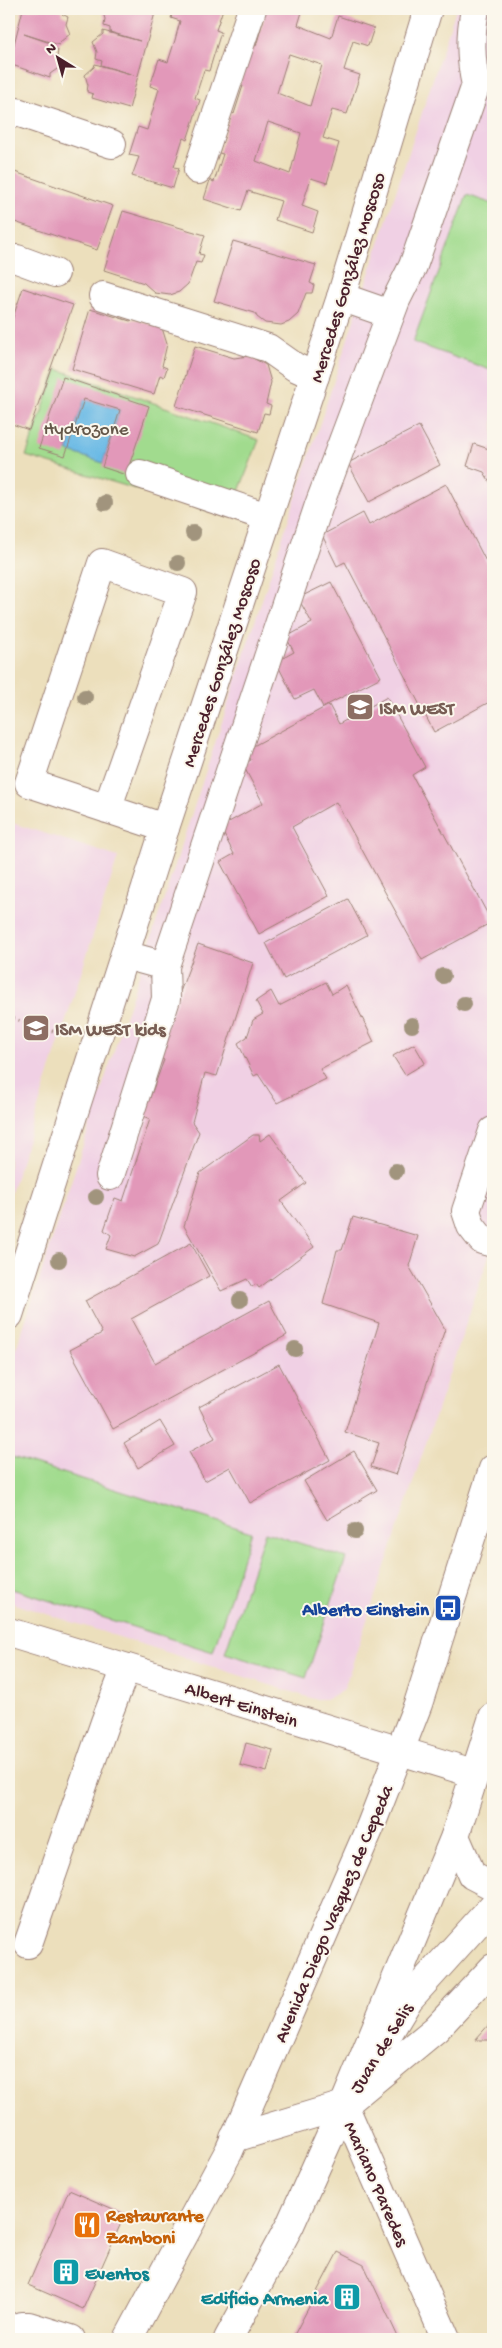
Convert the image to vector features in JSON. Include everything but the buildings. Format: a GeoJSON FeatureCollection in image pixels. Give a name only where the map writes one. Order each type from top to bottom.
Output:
{"type":"FeatureCollection","features":[{"type":"Feature","properties":{"kind":"main road"},"geometry":{"type":"LineString","coordinates":[[198,170],[252,9]]}},
{"type":"Feature","properties":{"kind":"main road","name":"Mercedes González Moscoso"},"geometry":{"type":"LineString","coordinates":[[9,1315],[267,517],[341,297],[428,9]]}},
{"type":"Feature","properties":{"kind":"main road"},"geometry":{"type":"LineString","coordinates":[[110,1176],[166,999],[165,966],[319,505],[390,314],[413,266],[476,85],[470,60],[471,32],[476,9]]}},
{"type":"Feature","properties":{"kind":"main road"},"geometry":{"type":"LineString","coordinates":[[9,115],[17,112],[112,144]]}},
{"type":"Feature","properties":{"kind":"main road"},"geometry":{"type":"LineString","coordinates":[[12,264],[55,273]]}},
{"type":"Feature","properties":{"kind":"main road"},"geometry":{"type":"LineString","coordinates":[[103,296],[268,348],[301,346],[318,365]]}},
{"type":"Feature","properties":{"kind":"main road"},"geometry":{"type":"LineString","coordinates":[[341,297],[390,314]]}},
{"type":"Feature","properties":{"kind":"main road"},"geometry":{"type":"LineString","coordinates":[[140,474],[267,517]]}},
{"type":"Feature","properties":{"kind":"main road"},"geometry":{"type":"LineString","coordinates":[[107,809],[183,592],[102,562],[29,783],[107,809],[166,828]]}},
{"type":"Feature","properties":{"kind":"main road"},"geometry":{"type":"LineString","coordinates":[[125,955],[165,966]]}},
{"type":"Feature","properties":{"kind":"main road"},"geometry":{"type":"LineString","coordinates":[[493,1131],[466,1211],[470,1226],[482,1240],[493,1243]]}},
{"type":"Feature","properties":{"kind":"main road","name":"Avenida Diego Vasquez de Cepeda"},"geometry":{"type":"LineString","coordinates":[[128,2339],[234,2138],[371,1825],[418,1704],[493,1469]]}},
{"type":"Feature","properties":{"kind":"main road","name":"Albert Einstein"},"geometry":{"type":"LineString","coordinates":[[9,1632],[476,1774]]}},
{"type":"Feature","properties":{"kind":"main road"},"geometry":{"type":"LineString","coordinates":[[28,1944],[105,1722],[126,1668]]}},
{"type":"Feature","properties":{"kind":"main road"},"geometry":{"type":"LineString","coordinates":[[228,2339],[290,2225],[344,2105],[455,1836],[493,1717]]}},
{"type":"Feature","properties":{"kind":"main road"},"geometry":{"type":"LineString","coordinates":[[455,1836],[472,1875],[493,1886]]}},
{"type":"Feature","properties":{"kind":"main road","name":"Juan de Selis"},"geometry":{"type":"LineString","coordinates":[[344,2105],[409,1999],[493,1906]]}},
{"type":"Feature","properties":{"kind":"main road","name":"Juan de Selis"},"geometry":{"type":"LineString","coordinates":[[344,2105],[436,2029],[493,1968]]}},
{"type":"Feature","properties":{"kind":"main road","name":"Mariano Paredes"},"geometry":{"type":"LineString","coordinates":[[234,2138],[344,2105],[446,2339]]}},
{"type":"Feature","properties":{"kind":"main road"},"geometry":{"type":"LineString","coordinates":[[13,2339],[21,2326],[29,2326],[71,2339]]}},
{"type":"Feature","properties":{"kind":"path"},"geometry":{"type":"LineString","coordinates":[[9,1017],[97,1046]]}},
{"type":"Feature","properties":{"kind":"shaded area","name":"ISM WEST"},"geometry":{"type":"Polygon","coordinates":[[[456,9],[493,9],[493,1243],[344,1689],[328,1699],[314,1699],[9,1602],[9,1371],[456,9]]]}},
{"type":"Feature","properties":{"kind":"shaded area","name":"ISM WEST kids"},"geometry":{"type":"Polygon","coordinates":[[[9,822],[118,857],[9,1199],[9,822]]]}},
{"type":"Feature","properties":{"kind":"green space"},"geometry":{"type":"Polygon","coordinates":[[[467,195],[493,204],[493,371],[413,342],[467,195]]]}},
{"type":"Feature","properties":{"kind":"green space","name":"Hydrozone"},"geometry":{"type":"Polygon","coordinates":[[[57,369],[259,440],[229,517],[26,456],[57,369]]]}},
{"type":"Feature","properties":{"kind":"green space"},"geometry":{"type":"Polygon","coordinates":[[[9,1456],[251,1532],[213,1652],[9,1588],[9,1456]]]}},
{"type":"Feature","properties":{"kind":"green space"},"geometry":{"type":"Polygon","coordinates":[[[265,1532],[346,1558],[306,1678],[225,1653],[265,1532]]]}},
{"type":"Feature","properties":{"kind":"water"},"geometry":{"type":"Polygon","coordinates":[[[84,399],[120,410],[103,463],[67,451],[84,399]]]}},
{"type":"Feature","properties":{"kind":"place","name":"ISM WEST"},"geometry":{"type":"Point","coordinates":[360,707]}},
{"type":"Feature","properties":{"kind":"place","name":"ISM WEST kids"},"geometry":{"type":"Point","coordinates":[36,1028]}},
{"type":"Feature","properties":{"kind":"place","name":"Alberto Einstein"},"geometry":{"type":"Point","coordinates":[448,1608]}},
{"type":"Feature","properties":{"kind":"place","name":"Restaurante Zamboni"},"geometry":{"type":"Point","coordinates":[87,2225]}},
{"type":"Feature","properties":{"kind":"place","name":"Eventos"},"geometry":{"type":"Point","coordinates":[66,2272]}},
{"type":"Feature","properties":{"kind":"place","name":"Edificio Armenia"},"geometry":{"type":"Point","coordinates":[347,2297]}}]}
